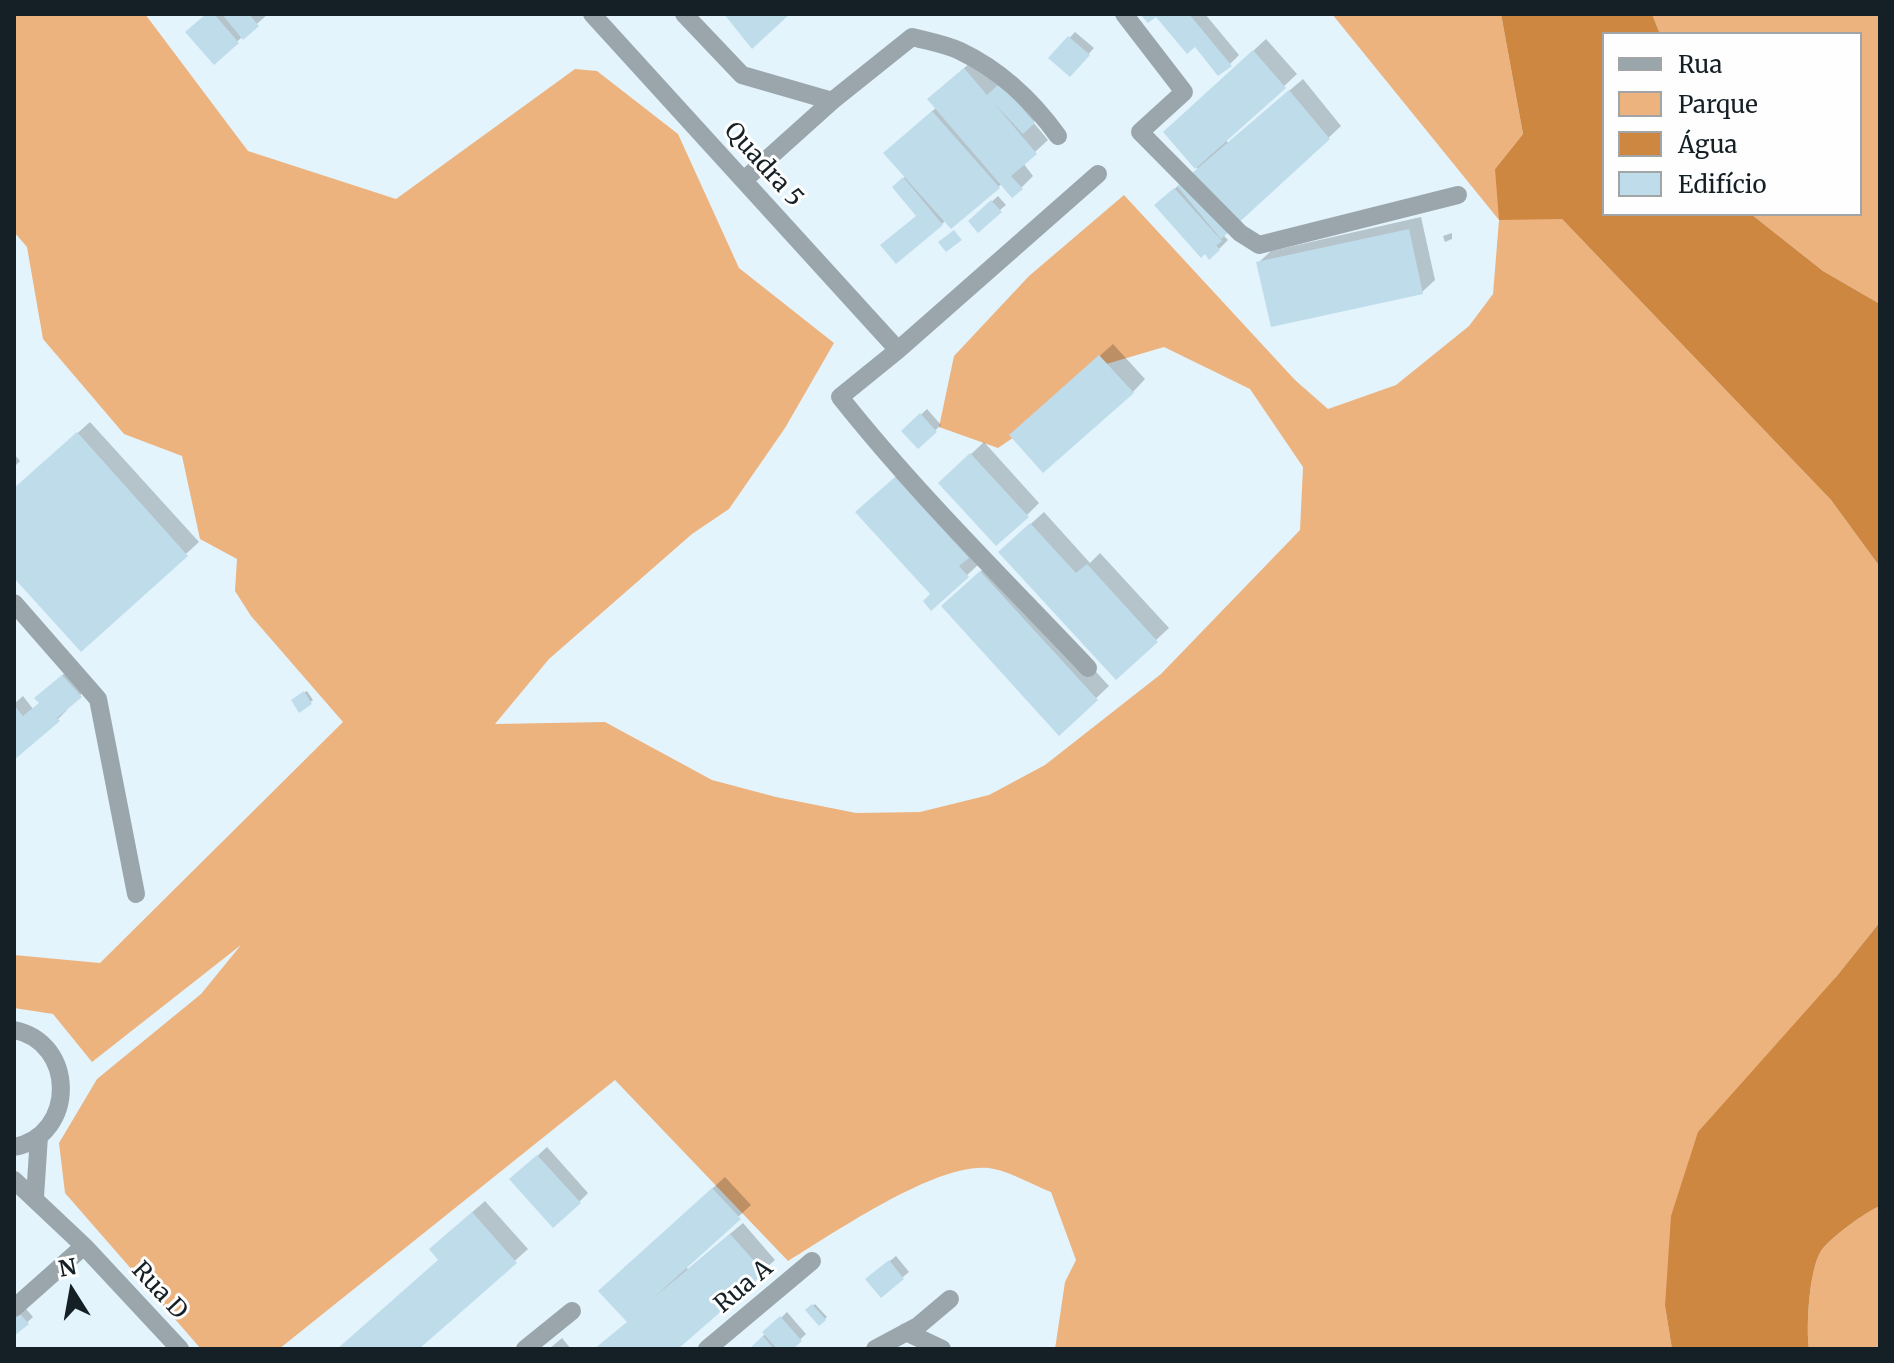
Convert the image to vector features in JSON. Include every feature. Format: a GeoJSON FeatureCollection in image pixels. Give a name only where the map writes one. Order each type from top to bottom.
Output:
{"type":"FeatureCollection","features":[{"type":"Feature","properties":{"kind":"street","name":"Quadra 5"},"geometry":{"type":"LineString","coordinates":[[592,14],[898,350]]}},
{"type":"Feature","properties":{"kind":"street"},"geometry":{"type":"LineString","coordinates":[[684,14],[742,75],[832,101]]}},
{"type":"Feature","properties":{"kind":"street"},"geometry":{"type":"LineString","coordinates":[[1124,14],[1184,92],[1140,132],[1240,233],[1259,245],[1458,195]]}},
{"type":"Feature","properties":{"kind":"street"},"geometry":{"type":"LineString","coordinates":[[744,180],[832,101],[912,37],[957,50],[998,73],[1041,113],[1058,136]]}},
{"type":"Feature","properties":{"kind":"street"},"geometry":{"type":"LineString","coordinates":[[1088,668],[875,442],[840,397],[1098,174]]}},
{"type":"Feature","properties":{"kind":"street"},"geometry":{"type":"LineString","coordinates":[[14,603],[98,699],[136,894]]}},
{"type":"Feature","properties":{"kind":"street"},"geometry":{"type":"LineString","coordinates":[[14,1030],[42,1043],[55,1059],[62,1080],[61,1101],[53,1120],[39,1136],[14,1147]]}},
{"type":"Feature","properties":{"kind":"street"},"geometry":{"type":"LineString","coordinates":[[35,1197],[39,1136]]}},
{"type":"Feature","properties":{"kind":"street","name":"Rua D"},"geometry":{"type":"LineString","coordinates":[[14,1180],[84,1246],[180,1349]]}},
{"type":"Feature","properties":{"kind":"street"},"geometry":{"type":"LineString","coordinates":[[14,1308],[84,1246]]}},
{"type":"Feature","properties":{"kind":"street","name":"Rua A"},"geometry":{"type":"LineString","coordinates":[[707,1349],[812,1261]]}},
{"type":"Feature","properties":{"kind":"street"},"geometry":{"type":"LineString","coordinates":[[875,1349],[918,1326],[950,1299]]}},
{"type":"Feature","properties":{"kind":"street"},"geometry":{"type":"LineString","coordinates":[[525,1349],[572,1311]]}},
{"type":"Feature","properties":{"kind":"street"},"geometry":{"type":"LineString","coordinates":[[906,1332],[942,1349]]}},
{"type":"Feature","properties":{"kind":"green space"},"geometry":{"type":"Polygon","coordinates":[[[14,14],[145,14],[248,151],[396,199],[575,69],[597,71],[678,134],[739,268],[834,343],[785,428],[729,509],[692,534],[549,659],[495,724],[605,722],[712,780],[856,813],[920,812],[989,795],[1045,765],[1161,674],[1300,530],[1303,467],[1250,389],[1164,347],[1103,365],[1064,403],[998,448],[939,427],[954,356],[1029,276],[1124,195],[1295,380],[1328,409],[1396,385],[1469,326],[1493,294],[1499,220],[1332,14],[1501,14],[1523,134],[1495,169],[1562,219],[1831,500],[1880,567],[1880,922],[1836,977],[1665,1306],[1672,1349],[1055,1349],[1065,1282],[1076,1260],[1051,1192],[994,1169],[972,1168],[918,1186],[889,1200],[788,1261],[615,1080],[279,1349],[201,1349],[65,1193],[59,1143],[97,1079],[201,994],[241,945],[92,1062],[53,1014],[14,1008],[14,955],[100,963],[343,722],[251,616],[235,591],[237,559],[200,539],[182,456],[124,434],[43,339],[27,247],[14,232],[14,14]]]}},
{"type":"Feature","properties":{"kind":"green space"},"geometry":{"type":"Polygon","coordinates":[[[1652,14],[1880,14],[1880,304],[1823,271],[1754,216],[1862,216],[1862,32],[1659,32],[1652,14]]]}},
{"type":"Feature","properties":{"kind":"green space"},"geometry":{"type":"Polygon","coordinates":[[[1880,1206],[1880,1349],[1809,1349],[1809,1299],[1821,1251],[1848,1226],[1880,1206]]]}},
{"type":"Feature","properties":{"kind":"water"},"geometry":{"type":"Polygon","coordinates":[[[1501,14],[1652,14],[1659,32],[1602,32],[1602,216],[1754,216],[1823,271],[1880,304],[1880,567],[1831,500],[1562,219],[1499,220],[1495,169],[1523,134],[1501,14]]]}},
{"type":"Feature","properties":{"kind":"water"},"geometry":{"type":"Polygon","coordinates":[[[1880,922],[1880,1206],[1848,1226],[1821,1251],[1809,1299],[1809,1349],[1672,1349],[1665,1306],[1671,1216],[1698,1132],[1836,977],[1880,922]]]}},
{"type":"Feature","properties":{"kind":"building"},"geometry":{"type":"Polygon","coordinates":[[[206,14],[214,14],[239,43],[214,65],[185,32],[206,14]]]}},
{"type":"Feature","properties":{"kind":"building"},"geometry":{"type":"Polygon","coordinates":[[[222,14],[249,14],[259,26],[243,40],[222,14]]]}},
{"type":"Feature","properties":{"kind":"building"},"geometry":{"type":"Polygon","coordinates":[[[724,14],[790,14],[752,49],[724,14]]]}},
{"type":"Feature","properties":{"kind":"building"},"geometry":{"type":"Polygon","coordinates":[[[1140,14],[1189,14],[1232,66],[1218,76],[1195,47],[1187,54],[1156,17],[1148,23],[1140,14]]]}},
{"type":"Feature","properties":{"kind":"building"},"geometry":{"type":"Polygon","coordinates":[[[1068,36],[1090,55],[1070,77],[1048,58],[1068,36]]]}},
{"type":"Feature","properties":{"kind":"building"},"geometry":{"type":"Polygon","coordinates":[[[1253,50],[1286,88],[1195,169],[1163,132],[1253,50]]]}},
{"type":"Feature","properties":{"kind":"building"},"geometry":{"type":"Polygon","coordinates":[[[964,68],[987,95],[1000,83],[1035,123],[1023,134],[993,102],[1037,154],[1011,176],[1023,189],[1012,198],[927,99],[964,68]]]}},
{"type":"Feature","properties":{"kind":"building"},"geometry":{"type":"Polygon","coordinates":[[[1289,90],[1330,139],[1221,239],[1177,186],[1289,90]]]}},
{"type":"Feature","properties":{"kind":"building"},"geometry":{"type":"Polygon","coordinates":[[[932,111],[1000,188],[951,229],[883,153],[932,111]]]}},
{"type":"Feature","properties":{"kind":"building"},"geometry":{"type":"Polygon","coordinates":[[[903,177],[943,225],[896,264],[880,245],[916,216],[892,187],[903,177]]]}},
{"type":"Feature","properties":{"kind":"building"},"geometry":{"type":"Polygon","coordinates":[[[1174,188],[1222,241],[1216,246],[1220,250],[1209,260],[1205,254],[1201,258],[1154,205],[1174,188]]]}},
{"type":"Feature","properties":{"kind":"building"},"geometry":{"type":"Polygon","coordinates":[[[991,200],[1002,212],[978,233],[968,221],[991,200]]]}},
{"type":"Feature","properties":{"kind":"building"},"geometry":{"type":"Polygon","coordinates":[[[1409,229],[1423,294],[1271,327],[1256,262],[1409,229]]]}},
{"type":"Feature","properties":{"kind":"building"},"geometry":{"type":"Polygon","coordinates":[[[954,230],[962,240],[946,252],[938,242],[954,230]]]}},
{"type":"Feature","properties":{"kind":"building"},"geometry":{"type":"Polygon","coordinates":[[[1099,355],[1134,393],[1043,473],[1009,435],[1099,355]]]}},
{"type":"Feature","properties":{"kind":"building"},"geometry":{"type":"Polygon","coordinates":[[[920,413],[937,432],[918,449],[901,431],[920,413]]]}},
{"type":"Feature","properties":{"kind":"building"},"geometry":{"type":"Polygon","coordinates":[[[77,432],[188,556],[81,652],[14,578],[14,488],[77,432]]]}},
{"type":"Feature","properties":{"kind":"building"},"geometry":{"type":"Polygon","coordinates":[[[970,453],[1029,517],[996,546],[938,483],[970,453]]]}},
{"type":"Feature","properties":{"kind":"building"},"geometry":{"type":"Polygon","coordinates":[[[895,477],[969,558],[959,566],[969,577],[931,611],[923,601],[930,594],[855,512],[895,477]]]}},
{"type":"Feature","properties":{"kind":"building"},"geometry":{"type":"Polygon","coordinates":[[[1030,523],[1076,573],[1087,564],[1158,642],[1116,680],[998,552],[1030,523]]]}},
{"type":"Feature","properties":{"kind":"building"},"geometry":{"type":"Polygon","coordinates":[[[980,571],[1098,700],[1059,736],[941,606],[980,571]]]}},
{"type":"Feature","properties":{"kind":"building"},"geometry":{"type":"Polygon","coordinates":[[[62,675],[82,697],[57,718],[60,721],[14,760],[14,705],[23,716],[39,703],[34,698],[62,675]]]}},
{"type":"Feature","properties":{"kind":"building"},"geometry":{"type":"Polygon","coordinates":[[[304,691],[312,704],[299,713],[291,700],[304,691]]]}},
{"type":"Feature","properties":{"kind":"building"},"geometry":{"type":"Polygon","coordinates":[[[537,1155],[581,1203],[553,1228],[509,1179],[537,1155]]]}},
{"type":"Feature","properties":{"kind":"building"},"geometry":{"type":"Polygon","coordinates":[[[712,1188],[741,1219],[651,1300],[730,1234],[765,1273],[678,1349],[594,1349],[627,1322],[598,1291],[712,1188]]]}},
{"type":"Feature","properties":{"kind":"building"},"geometry":{"type":"Polygon","coordinates":[[[472,1212],[517,1263],[419,1349],[337,1349],[438,1260],[429,1249],[472,1212]]]}},
{"type":"Feature","properties":{"kind":"building"},"geometry":{"type":"Polygon","coordinates":[[[889,1260],[904,1279],[881,1298],[865,1279],[889,1260]]]}},
{"type":"Feature","properties":{"kind":"building"},"geometry":{"type":"Polygon","coordinates":[[[812,1304],[826,1320],[819,1326],[805,1310],[812,1304]]]}},
{"type":"Feature","properties":{"kind":"building"},"geometry":{"type":"Polygon","coordinates":[[[14,1307],[29,1324],[14,1336],[14,1307]]]}},
{"type":"Feature","properties":{"kind":"building"},"geometry":{"type":"Polygon","coordinates":[[[780,1316],[802,1341],[793,1349],[777,1349],[762,1332],[780,1316]]]}},
{"type":"Feature","properties":{"kind":"building"},"geometry":{"type":"Polygon","coordinates":[[[763,1336],[774,1349],[749,1349],[763,1336]]]}}]}
